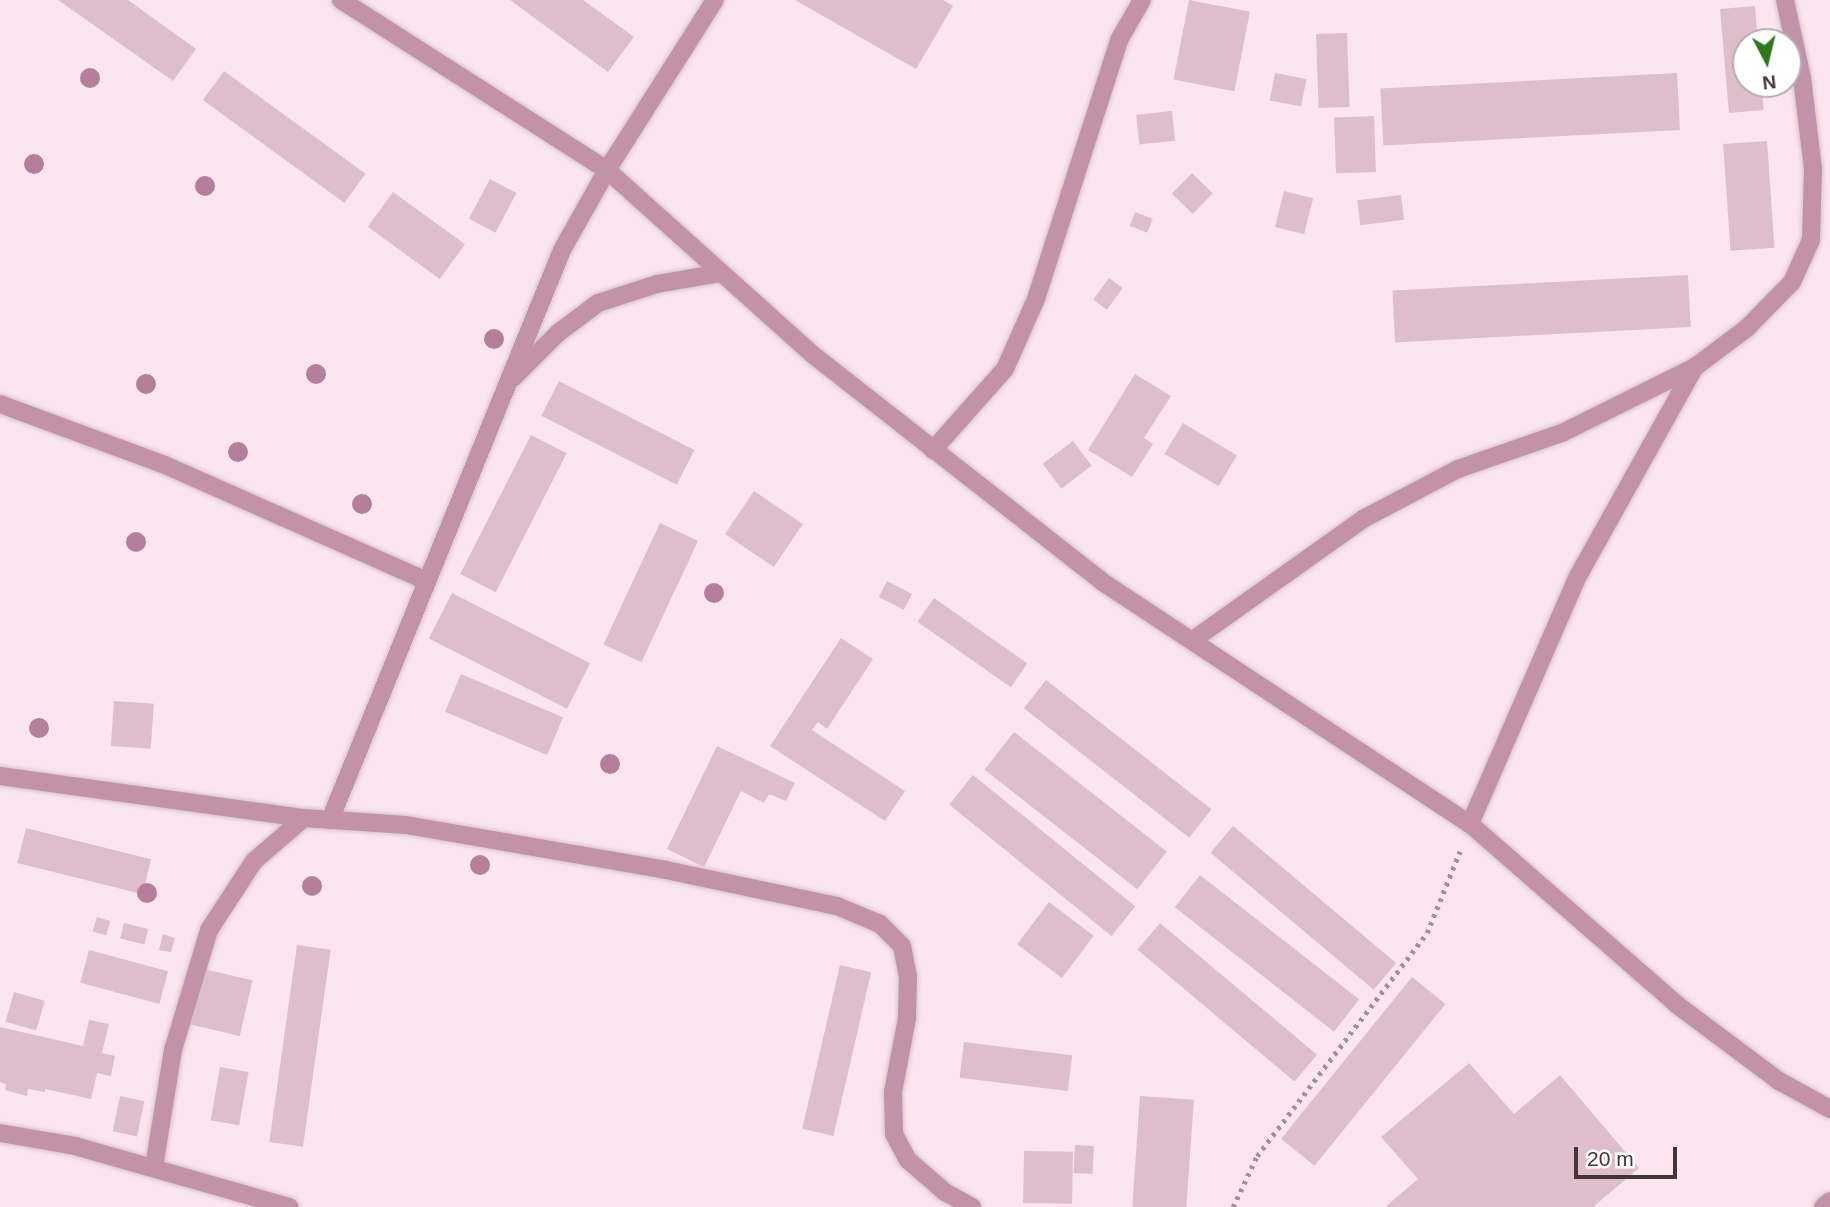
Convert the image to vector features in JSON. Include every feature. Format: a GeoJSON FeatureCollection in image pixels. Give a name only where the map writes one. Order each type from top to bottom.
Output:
{"type":"FeatureCollection","features":[{"type":"Feature","properties":{"kind":"lane"},"geometry":{"type":"LineString","coordinates":[[341,0],[607,170],[812,354],[1101,581],[1470,824],[1676,1004],[1779,1081],[1830,1110]]}},
{"type":"Feature","properties":{"kind":"lane"},"geometry":{"type":"LineString","coordinates":[[330,820],[425,580],[562,250],[607,170],[715,0]]}},
{"type":"Feature","properties":{"kind":"lane"},"geometry":{"type":"LineString","coordinates":[[933,450],[1005,369],[1040,286],[1119,40],[1142,0]]}},
{"type":"Feature","properties":{"kind":"lane"},"geometry":{"type":"LineString","coordinates":[[1193,640],[1363,519],[1458,469],[1564,432],[1695,367],[1747,328],[1792,282],[1811,240],[1813,169],[1802,79],[1785,0]]}},
{"type":"Feature","properties":{"kind":"lane"},"geometry":{"type":"LineString","coordinates":[[505,385],[558,333],[598,303],[657,284],[721,272]]}},
{"type":"Feature","properties":{"kind":"lane"},"geometry":{"type":"LineString","coordinates":[[1470,824],[1578,576],[1695,367]]}},
{"type":"Feature","properties":{"kind":"lane"},"geometry":{"type":"LineString","coordinates":[[0,404],[165,465],[425,580]]}},
{"type":"Feature","properties":{"kind":"lane"},"geometry":{"type":"LineString","coordinates":[[0,776],[304,818],[406,825],[678,873],[837,906],[880,924],[902,946],[908,976],[907,1018],[894,1093],[894,1134],[908,1160],[945,1192],[972,1207]]}},
{"type":"Feature","properties":{"kind":"lane"},"geometry":{"type":"LineString","coordinates":[[154,1167],[173,1050],[209,930],[254,861],[304,818]]}},
{"type":"Feature","properties":{"kind":"lane"},"geometry":{"type":"LineString","coordinates":[[0,1133],[154,1167],[289,1207]]}},
{"type":"Feature","properties":{"kind":"lane"},"geometry":{"type":"LineString","coordinates":[[1823,1207],[1830,1201]]}},
{"type":"Feature","properties":{"kind":"path"},"geometry":{"type":"LineString","coordinates":[[1233,1207],[1257,1156],[1427,933],[1470,824]]}},
{"type":"Feature","properties":{"kind":"building"},"geometry":{"type":"Polygon","coordinates":[[[58,0],[128,0],[196,49],[173,81],[58,0]]]}},
{"type":"Feature","properties":{"kind":"building"},"geometry":{"type":"Polygon","coordinates":[[[510,0],[583,0],[634,37],[608,72],[510,0]]]}},
{"type":"Feature","properties":{"kind":"building"},"geometry":{"type":"Polygon","coordinates":[[[795,0],[943,0],[953,6],[916,69],[795,0]]]}},
{"type":"Feature","properties":{"kind":"building"},"geometry":{"type":"Polygon","coordinates":[[[1189,0],[1250,12],[1234,91],[1174,80],[1189,0]]]}},
{"type":"Feature","properties":{"kind":"building"},"geometry":{"type":"Polygon","coordinates":[[[1755,6],[1757,28],[1732,28],[1732,98],[1763,98],[1764,110],[1729,113],[1720,9],[1755,6]]]}},
{"type":"Feature","properties":{"kind":"building"},"geometry":{"type":"Polygon","coordinates":[[[1347,33],[1350,107],[1319,108],[1316,34],[1347,33]]]}},
{"type":"Feature","properties":{"kind":"building"},"geometry":{"type":"Polygon","coordinates":[[[224,71],[366,174],[344,203],[203,100],[224,71]]]}},
{"type":"Feature","properties":{"kind":"building"},"geometry":{"type":"Polygon","coordinates":[[[1275,73],[1306,79],[1301,107],[1270,100],[1275,73]]]}},
{"type":"Feature","properties":{"kind":"building"},"geometry":{"type":"Polygon","coordinates":[[[1677,73],[1680,130],[1383,145],[1380,89],[1677,73]]]}},
{"type":"Feature","properties":{"kind":"building"},"geometry":{"type":"Polygon","coordinates":[[[1172,111],[1175,141],[1139,145],[1136,115],[1172,111]]]}},
{"type":"Feature","properties":{"kind":"building"},"geometry":{"type":"Polygon","coordinates":[[[1374,116],[1376,172],[1336,173],[1334,117],[1374,116]]]}},
{"type":"Feature","properties":{"kind":"building"},"geometry":{"type":"Polygon","coordinates":[[[1767,141],[1774,248],[1731,251],[1723,144],[1767,141]]]}},
{"type":"Feature","properties":{"kind":"building"},"geometry":{"type":"Polygon","coordinates":[[[1192,173],[1213,193],[1193,214],[1172,194],[1192,173]]]}},
{"type":"Feature","properties":{"kind":"building"},"geometry":{"type":"Polygon","coordinates":[[[490,179],[516,193],[495,233],[469,219],[490,179]]]}},
{"type":"Feature","properties":{"kind":"building"},"geometry":{"type":"Polygon","coordinates":[[[1284,191],[1313,198],[1304,234],[1275,227],[1284,191]]]}},
{"type":"Feature","properties":{"kind":"building"},"geometry":{"type":"Polygon","coordinates":[[[393,192],[465,244],[440,279],[368,227],[393,192]]]}},
{"type":"Feature","properties":{"kind":"building"},"geometry":{"type":"Polygon","coordinates":[[[1401,195],[1404,220],[1360,225],[1357,200],[1401,195]]]}},
{"type":"Feature","properties":{"kind":"building"},"geometry":{"type":"Polygon","coordinates":[[[1135,212],[1153,219],[1147,233],[1130,226],[1135,212]]]}},
{"type":"Feature","properties":{"kind":"building"},"geometry":{"type":"Polygon","coordinates":[[[1688,275],[1691,327],[1395,342],[1392,290],[1688,275]]]}},
{"type":"Feature","properties":{"kind":"building"},"geometry":{"type":"Polygon","coordinates":[[[1109,278],[1123,288],[1107,310],[1093,300],[1109,278]]]}},
{"type":"Feature","properties":{"kind":"building"},"geometry":{"type":"Polygon","coordinates":[[[1135,374],[1171,396],[1144,438],[1153,444],[1132,477],[1088,450],[1135,374]]]}},
{"type":"Feature","properties":{"kind":"building"},"geometry":{"type":"Polygon","coordinates":[[[559,381],[694,450],[677,485],[541,416],[559,381]]]}},
{"type":"Feature","properties":{"kind":"building"},"geometry":{"type":"Polygon","coordinates":[[[1183,423],[1237,455],[1218,486],[1164,454],[1183,423]]]}},
{"type":"Feature","properties":{"kind":"building"},"geometry":{"type":"Polygon","coordinates":[[[531,435],[567,453],[496,592],[460,574],[531,435]]]}},
{"type":"Feature","properties":{"kind":"building"},"geometry":{"type":"Polygon","coordinates":[[[1073,441],[1092,466],[1061,489],[1043,464],[1073,441]]]}},
{"type":"Feature","properties":{"kind":"building"},"geometry":{"type":"Polygon","coordinates":[[[754,491],[803,524],[774,567],[725,534],[754,491]]]}},
{"type":"Feature","properties":{"kind":"building"},"geometry":{"type":"Polygon","coordinates":[[[660,523],[698,541],[641,662],[603,644],[660,523]]]}},
{"type":"Feature","properties":{"kind":"building"},"geometry":{"type":"Polygon","coordinates":[[[887,581],[912,594],[904,610],[879,597],[887,581]]]}},
{"type":"Feature","properties":{"kind":"building"},"geometry":{"type":"Polygon","coordinates":[[[452,593],[590,663],[567,709],[429,638],[452,593]]]}},
{"type":"Feature","properties":{"kind":"building"},"geometry":{"type":"Polygon","coordinates":[[[934,598],[1027,663],[1011,687],[917,622],[934,598]]]}},
{"type":"Feature","properties":{"kind":"building"},"geometry":{"type":"Polygon","coordinates":[[[841,638],[873,659],[827,729],[818,722],[812,730],[905,791],[885,821],[770,746],[841,638]]]}},
{"type":"Feature","properties":{"kind":"building"},"geometry":{"type":"Polygon","coordinates":[[[461,674],[563,717],[547,755],[445,712],[461,674]]]}},
{"type":"Feature","properties":{"kind":"building"},"geometry":{"type":"Polygon","coordinates":[[[1046,680],[1211,809],[1189,838],[1024,708],[1046,680]]]}},
{"type":"Feature","properties":{"kind":"building"},"geometry":{"type":"Polygon","coordinates":[[[114,701],[154,704],[151,749],[111,746],[114,701]]]}},
{"type":"Feature","properties":{"kind":"building"},"geometry":{"type":"Polygon","coordinates":[[[1014,732],[1167,851],[1137,889],[984,770],[1014,732]]]}},
{"type":"Feature","properties":{"kind":"building"},"geometry":{"type":"Polygon","coordinates":[[[717,746],[795,783],[786,801],[769,794],[764,803],[741,791],[704,867],[667,849],[717,746]]]}},
{"type":"Feature","properties":{"kind":"building"},"geometry":{"type":"Polygon","coordinates":[[[973,775],[1135,907],[1112,936],[949,805],[973,775]]]}},
{"type":"Feature","properties":{"kind":"building"},"geometry":{"type":"Polygon","coordinates":[[[1233,826],[1396,963],[1374,990],[1211,853],[1233,826]]]}},
{"type":"Feature","properties":{"kind":"building"},"geometry":{"type":"Polygon","coordinates":[[[26,828],[151,859],[142,894],[17,863],[26,828]]]}},
{"type":"Feature","properties":{"kind":"building"},"geometry":{"type":"Polygon","coordinates":[[[1200,875],[1359,999],[1334,1032],[1175,907],[1200,875]]]}},
{"type":"Feature","properties":{"kind":"building"},"geometry":{"type":"Polygon","coordinates":[[[1049,902],[1094,936],[1062,978],[1017,944],[1049,902]]]}},
{"type":"Feature","properties":{"kind":"building"},"geometry":{"type":"Polygon","coordinates":[[[97,917],[110,921],[106,935],[93,931],[97,917]]]}},
{"type":"Feature","properties":{"kind":"building"},"geometry":{"type":"Polygon","coordinates":[[[124,923],[148,929],[144,945],[120,939],[124,923]]]}},
{"type":"Feature","properties":{"kind":"building"},"geometry":{"type":"Polygon","coordinates":[[[1160,923],[1317,1055],[1295,1082],[1138,950],[1160,923]]]}},
{"type":"Feature","properties":{"kind":"building"},"geometry":{"type":"Polygon","coordinates":[[[163,934],[175,938],[171,952],[159,950],[163,934]]]}},
{"type":"Feature","properties":{"kind":"building"},"geometry":{"type":"Polygon","coordinates":[[[297,945],[331,950],[303,1147],[269,1142],[297,945]]]}},
{"type":"Feature","properties":{"kind":"building"},"geometry":{"type":"Polygon","coordinates":[[[89,950],[168,971],[159,1004],[80,983],[89,950]]]}},
{"type":"Feature","properties":{"kind":"building"},"geometry":{"type":"Polygon","coordinates":[[[840,965],[871,972],[833,1136],[802,1129],[840,965]]]}},
{"type":"Feature","properties":{"kind":"building"},"geometry":{"type":"Polygon","coordinates":[[[199,968],[253,980],[240,1036],[186,1024],[199,968]]]}},
{"type":"Feature","properties":{"kind":"building"},"geometry":{"type":"Polygon","coordinates":[[[1412,977],[1445,1004],[1315,1166],[1281,1139],[1412,977]]]}},
{"type":"Feature","properties":{"kind":"building"},"geometry":{"type":"Polygon","coordinates":[[[14,992],[45,1001],[36,1031],[5,1022],[14,992]]]}},
{"type":"Feature","properties":{"kind":"building"},"geometry":{"type":"Polygon","coordinates":[[[89,1020],[109,1024],[102,1053],[115,1056],[111,1076],[97,1073],[91,1099],[45,1089],[45,1092],[28,1089],[27,1096],[5,1090],[6,1084],[0,1082],[0,1027],[83,1046],[89,1020]]]}},
{"type":"Feature","properties":{"kind":"building"},"geometry":{"type":"Polygon","coordinates":[[[964,1042],[1072,1055],[1068,1091],[960,1078],[964,1042]]]}},
{"type":"Feature","properties":{"kind":"building"},"geometry":{"type":"Polygon","coordinates":[[[1469,1063],[1514,1114],[1560,1075],[1639,1168],[1593,1207],[1385,1207],[1418,1179],[1381,1137],[1469,1063]]]}},
{"type":"Feature","properties":{"kind":"building"},"geometry":{"type":"Polygon","coordinates":[[[220,1067],[249,1072],[239,1125],[211,1120],[220,1067]]]}},
{"type":"Feature","properties":{"kind":"building"},"geometry":{"type":"Polygon","coordinates":[[[120,1096],[144,1101],[137,1136],[113,1131],[120,1096]]]}},
{"type":"Feature","properties":{"kind":"building"},"geometry":{"type":"Polygon","coordinates":[[[1140,1096],[1194,1100],[1186,1207],[1132,1207],[1140,1096]]]}},
{"type":"Feature","properties":{"kind":"building"},"geometry":{"type":"Polygon","coordinates":[[[1075,1145],[1094,1146],[1093,1174],[1074,1173],[1075,1145]]]}},
{"type":"Feature","properties":{"kind":"building"},"geometry":{"type":"Polygon","coordinates":[[[1024,1151],[1073,1152],[1072,1204],[1023,1203],[1024,1151]]]}}]}
